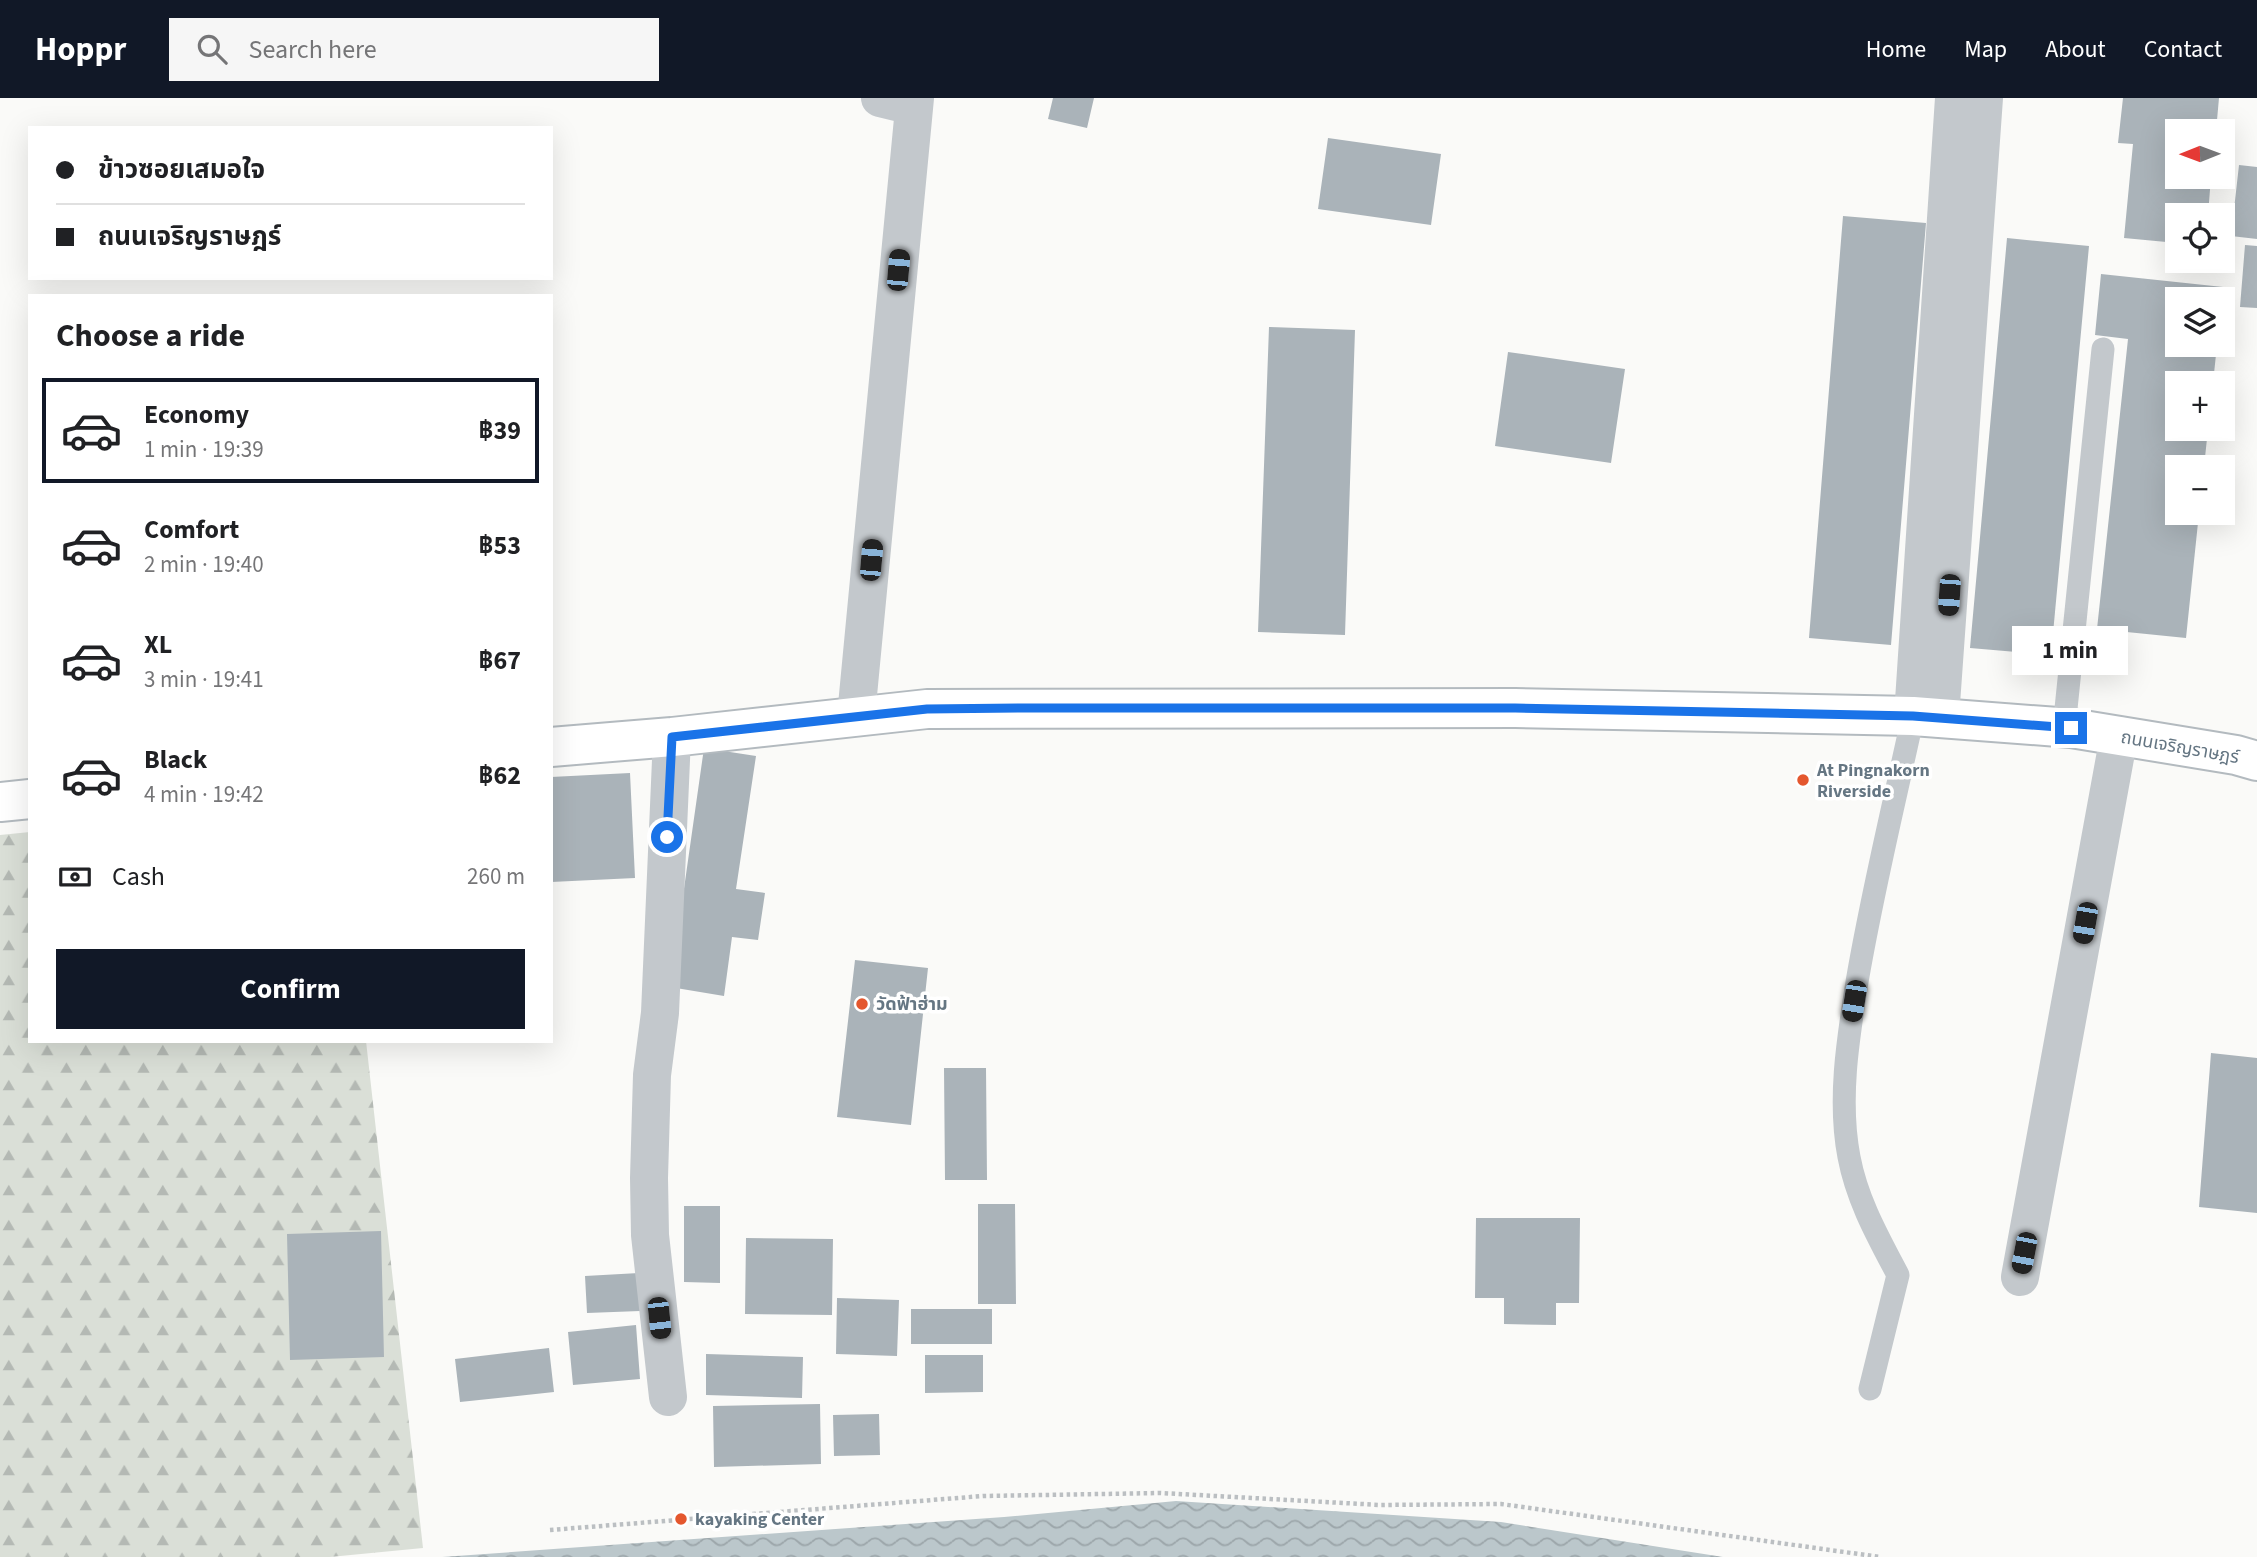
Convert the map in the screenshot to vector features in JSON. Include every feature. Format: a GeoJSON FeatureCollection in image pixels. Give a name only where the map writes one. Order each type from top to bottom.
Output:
{"type":"FeatureCollection","features":[{"type":"Feature","properties":{"kind":"main road","name":"ถนนเจริญราษฎร์"},"geometry":{"type":"LineString","coordinates":[[553,747],[672,737],[927,709],[1515,708],[1926,717],[2064,728],[2236,755],[2257,761]]}},
{"type":"Feature","properties":{"kind":"main road"},"geometry":{"type":"LineString","coordinates":[[0,802],[28,799]]}},
{"type":"Feature","properties":{"kind":"street"},"geometry":{"type":"LineString","coordinates":[[1926,717],[1954,98]]}},
{"type":"Feature","properties":{"kind":"street"},"geometry":{"type":"LineString","coordinates":[[1926,717],[1984,98]]}},
{"type":"Feature","properties":{"kind":"street"},"geometry":{"type":"LineString","coordinates":[[856,716],[903,101]]}},
{"type":"Feature","properties":{"kind":"street"},"geometry":{"type":"LineString","coordinates":[[2020,1277],[2119,736]]}},
{"type":"Feature","properties":{"kind":"street"},"geometry":{"type":"LineString","coordinates":[[668,1397],[650,1235],[649,1178],[652,1075],[660,1013],[672,737]]}},
{"type":"Feature","properties":{"kind":"lane"},"geometry":{"type":"LineString","coordinates":[[2064,728],[2103,349]]}},
{"type":"Feature","properties":{"kind":"lane"},"geometry":{"type":"LineString","coordinates":[[1870,1389],[1898,1275],[1867,1216],[1849,1157],[1844,1095],[1851,1023],[1865,934],[1926,717]]}},
{"type":"Feature","properties":{"kind":"path"},"geometry":{"type":"LineString","coordinates":[[550,1530],[983,1496],[1161,1493],[1380,1505],[1501,1504],[1880,1557]]}},
{"type":"Feature","properties":{"kind":"green space"},"geometry":{"type":"Polygon","coordinates":[[[28,832],[28,1043],[366,1043],[423,1548],[330,1557],[0,1557],[0,835],[28,832]]]}},
{"type":"Feature","properties":{"kind":"water"},"geometry":{"type":"Polygon","coordinates":[[[1176,1501],[1501,1522],[1723,1557],[442,1557],[1004,1517],[1176,1501]]]}},
{"type":"Feature","properties":{"kind":"building"},"geometry":{"type":"Polygon","coordinates":[[[1053,98],[1094,98],[1087,128],[1048,119],[1053,98]]]}},
{"type":"Feature","properties":{"kind":"building"},"geometry":{"type":"Polygon","coordinates":[[[2123,98],[2219,98],[2217,119],[2165,119],[2165,189],[2210,189],[2209,203],[2165,203],[2165,242],[2124,238],[2133,144],[2118,143],[2123,98]]]}},
{"type":"Feature","properties":{"kind":"building"},"geometry":{"type":"Polygon","coordinates":[[[1328,138],[1441,154],[1431,225],[1318,209],[1328,138]]]}},
{"type":"Feature","properties":{"kind":"building"},"geometry":{"type":"Polygon","coordinates":[[[2239,165],[2257,167],[2257,239],[2235,236],[2235,203],[2239,165]]]}},
{"type":"Feature","properties":{"kind":"building"},"geometry":{"type":"Polygon","coordinates":[[[1843,216],[1926,223],[1891,645],[1809,638],[1843,216]]]}},
{"type":"Feature","properties":{"kind":"building"},"geometry":{"type":"Polygon","coordinates":[[[2007,238],[2089,246],[2051,655],[1970,648],[2007,238]]]}},
{"type":"Feature","properties":{"kind":"building"},"geometry":{"type":"Polygon","coordinates":[[[2245,245],[2257,246],[2257,308],[2240,307],[2245,245]]]}},
{"type":"Feature","properties":{"kind":"building"},"geometry":{"type":"Polygon","coordinates":[[[2101,274],[2223,287],[2165,287],[2165,357],[2216,357],[2214,371],[2165,371],[2165,441],[2207,441],[2205,455],[2165,455],[2165,525],[2198,525],[2186,638],[2097,629],[2128,339],[2095,335],[2101,274]]]}},
{"type":"Feature","properties":{"kind":"building"},"geometry":{"type":"Polygon","coordinates":[[[1269,327],[1355,330],[1345,635],[1258,632],[1269,327]]]}},
{"type":"Feature","properties":{"kind":"building"},"geometry":{"type":"Polygon","coordinates":[[[1508,352],[1625,369],[1611,463],[1495,446],[1508,352]]]}},
{"type":"Feature","properties":{"kind":"building"},"geometry":{"type":"Polygon","coordinates":[[[704,748],[756,756],[736,889],[765,893],[758,940],[732,937],[724,996],[670,987],[704,748]]]}},
{"type":"Feature","properties":{"kind":"building"},"geometry":{"type":"Polygon","coordinates":[[[630,773],[635,878],[553,882],[553,777],[630,773]]]}},
{"type":"Feature","properties":{"kind":"building"},"geometry":{"type":"Polygon","coordinates":[[[855,960],[928,968],[911,1125],[837,1117],[855,960]]]}},
{"type":"Feature","properties":{"kind":"building"},"geometry":{"type":"Polygon","coordinates":[[[2211,1053],[2257,1058],[2257,1213],[2199,1207],[2211,1053]]]}},
{"type":"Feature","properties":{"kind":"building"},"geometry":{"type":"Polygon","coordinates":[[[944,1068],[986,1068],[987,1180],[945,1180],[944,1068]]]}},
{"type":"Feature","properties":{"kind":"building"},"geometry":{"type":"Polygon","coordinates":[[[978,1204],[1015,1204],[1016,1304],[978,1304],[978,1204]]]}},
{"type":"Feature","properties":{"kind":"building"},"geometry":{"type":"Polygon","coordinates":[[[684,1206],[720,1206],[720,1283],[684,1282],[684,1206]]]}},
{"type":"Feature","properties":{"kind":"building"},"geometry":{"type":"Polygon","coordinates":[[[1476,1218],[1580,1218],[1579,1303],[1556,1303],[1556,1325],[1504,1324],[1504,1298],[1475,1298],[1476,1218]]]}},
{"type":"Feature","properties":{"kind":"building"},"geometry":{"type":"Polygon","coordinates":[[[381,1231],[384,1357],[290,1360],[287,1234],[381,1231]]]}},
{"type":"Feature","properties":{"kind":"building"},"geometry":{"type":"Polygon","coordinates":[[[746,1238],[833,1239],[832,1315],[745,1314],[746,1238]]]}},
{"type":"Feature","properties":{"kind":"building"},"geometry":{"type":"Polygon","coordinates":[[[639,1273],[640,1311],[587,1313],[585,1276],[639,1273]]]}},
{"type":"Feature","properties":{"kind":"building"},"geometry":{"type":"Polygon","coordinates":[[[837,1298],[899,1300],[897,1356],[836,1354],[837,1298]]]}},
{"type":"Feature","properties":{"kind":"building"},"geometry":{"type":"Polygon","coordinates":[[[911,1309],[992,1309],[992,1344],[911,1344],[911,1309]]]}},
{"type":"Feature","properties":{"kind":"building"},"geometry":{"type":"Polygon","coordinates":[[[636,1325],[640,1379],[573,1385],[568,1332],[636,1325]]]}},
{"type":"Feature","properties":{"kind":"building"},"geometry":{"type":"Polygon","coordinates":[[[549,1348],[554,1392],[460,1402],[455,1359],[549,1348]]]}},
{"type":"Feature","properties":{"kind":"building"},"geometry":{"type":"Polygon","coordinates":[[[706,1354],[803,1357],[802,1398],[706,1395],[706,1354]]]}},
{"type":"Feature","properties":{"kind":"building"},"geometry":{"type":"Polygon","coordinates":[[[925,1355],[983,1355],[983,1392],[925,1393],[925,1355]]]}},
{"type":"Feature","properties":{"kind":"building"},"geometry":{"type":"Polygon","coordinates":[[[820,1404],[821,1464],[714,1467],[713,1406],[820,1404]]]}},
{"type":"Feature","properties":{"kind":"building"},"geometry":{"type":"Polygon","coordinates":[[[879,1414],[880,1455],[834,1456],[833,1415],[879,1414]]]}},
{"type":"Feature","properties":{"kind":"place","name":"At Pingnakorn Riverside"},"geometry":{"type":"Point","coordinates":[1803,780]}},
{"type":"Feature","properties":{"kind":"place","name":"วัดฟ้าฮ่าม"},"geometry":{"type":"Point","coordinates":[862,1004]}},
{"type":"Feature","properties":{"kind":"place","name":"kayaking Center"},"geometry":{"type":"Point","coordinates":[681,1519]}},
{"type":"Feature","properties":{"kind":"route"},"geometry":{"type":"LineString","coordinates":[[667,837],[672,737],[927,709],[1515,708],[1913,716],[2071,728]]}}]}
